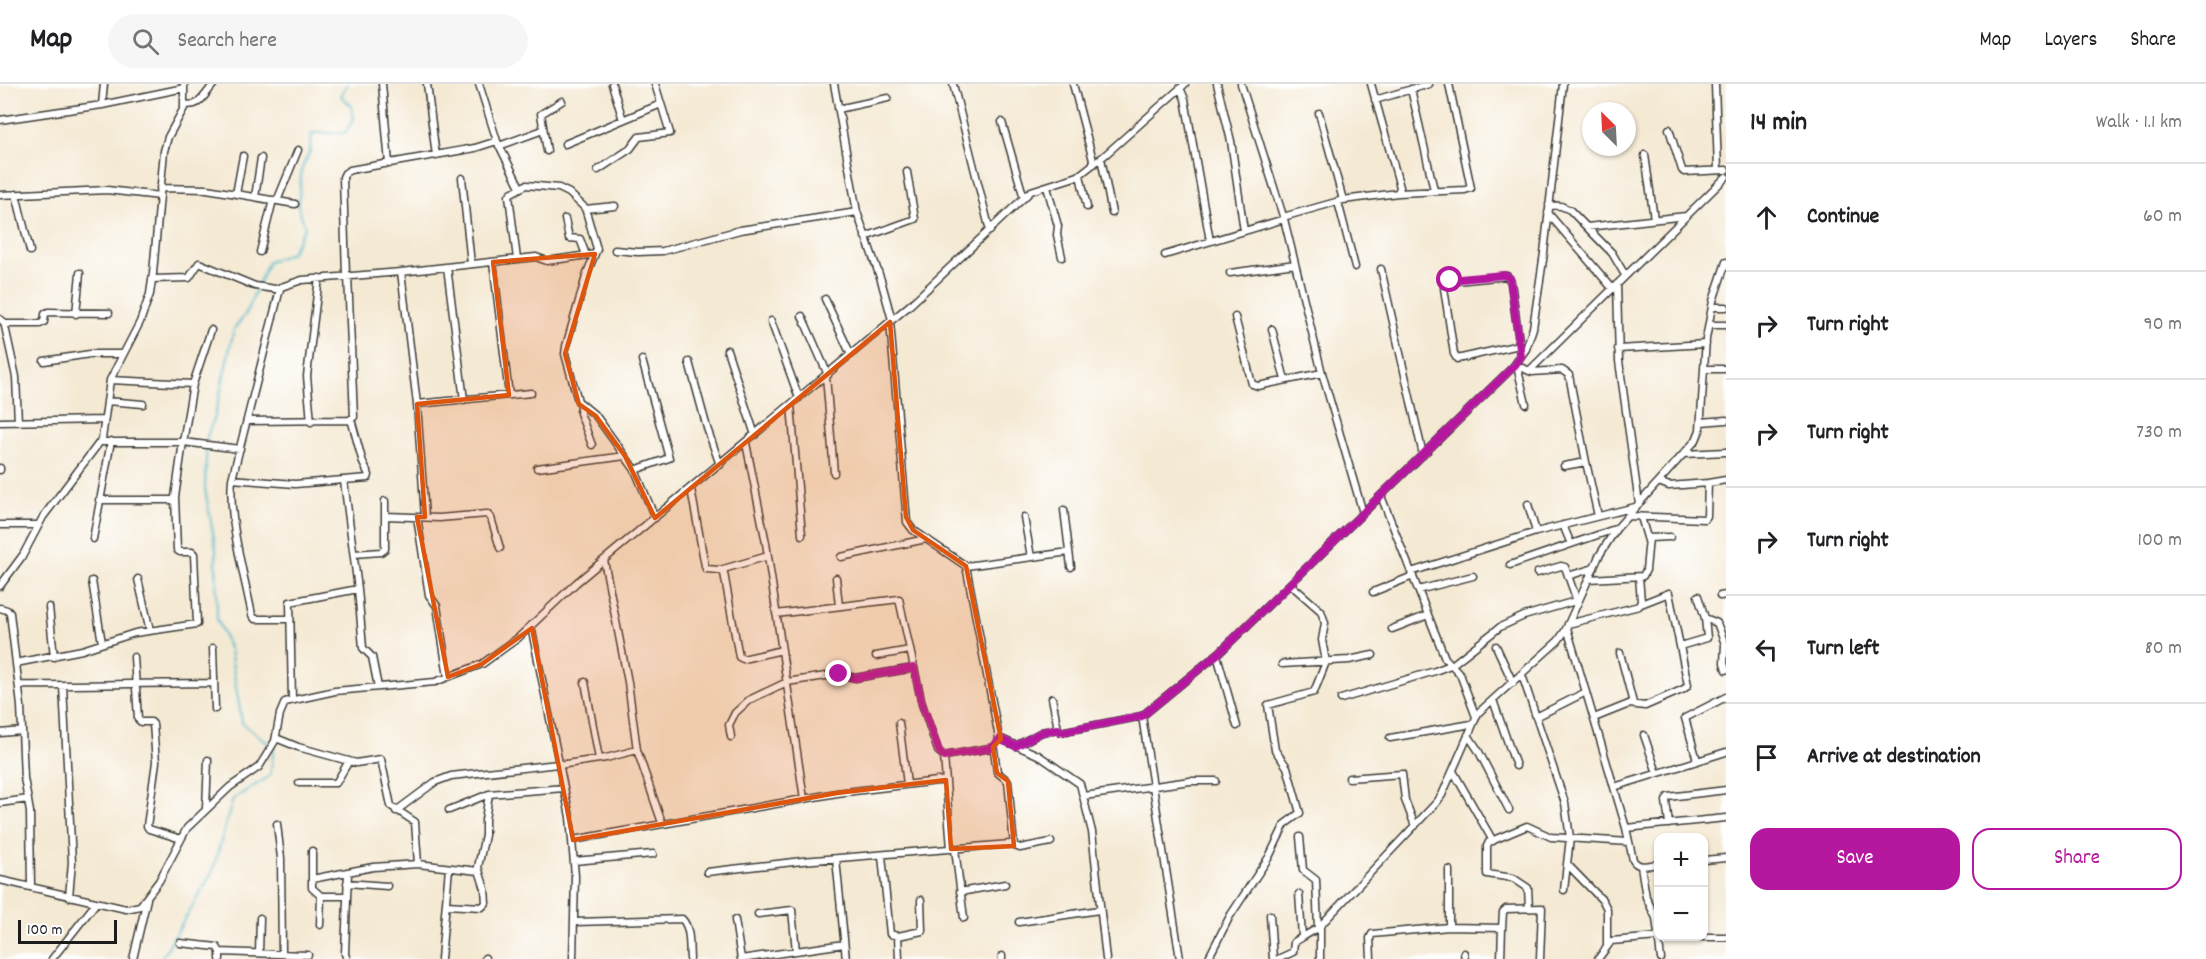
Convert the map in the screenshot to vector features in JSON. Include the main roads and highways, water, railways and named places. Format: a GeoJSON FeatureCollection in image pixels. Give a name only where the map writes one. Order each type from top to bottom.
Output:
{"type":"FeatureCollection","features":[{"type":"Feature","properties":{"kind":"waterway"},"geometry":{"type":"LineString","coordinates":[[161,959],[212,873],[233,799],[270,776],[274,748],[242,723],[230,650],[217,619],[216,550],[205,489],[207,436],[215,416],[234,329],[245,315],[268,262],[291,253],[305,227],[298,207],[302,168],[310,151],[312,133],[345,133],[354,118],[351,105],[341,96],[347,84]]}}]}
